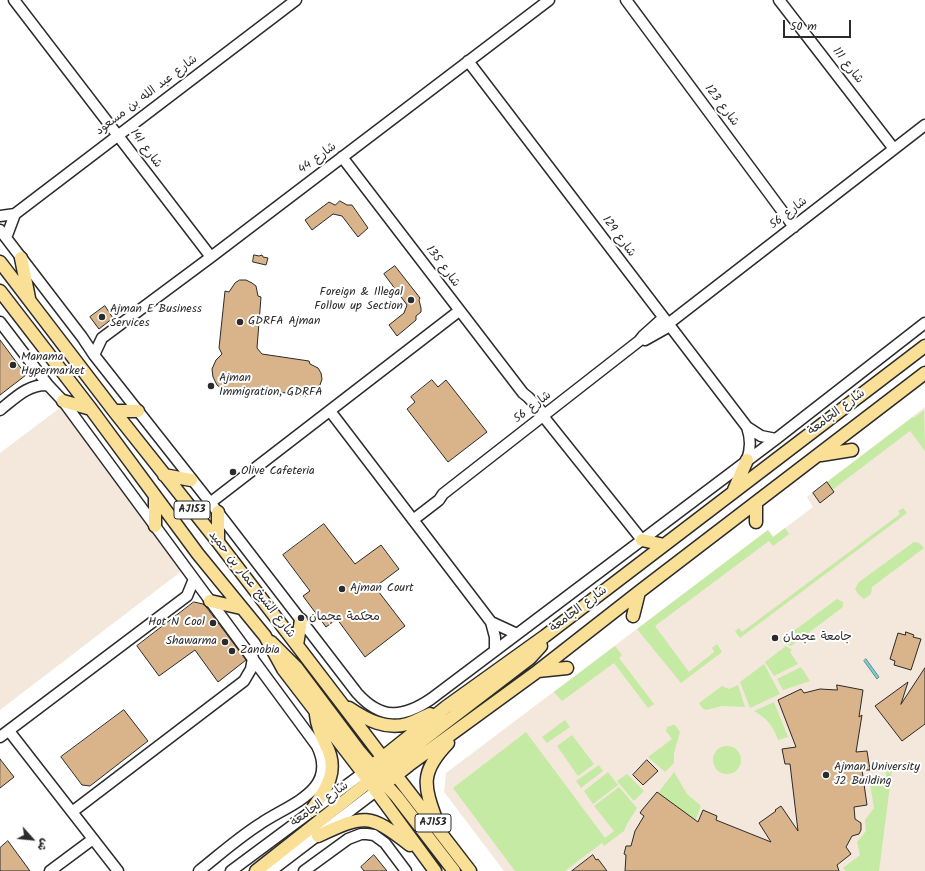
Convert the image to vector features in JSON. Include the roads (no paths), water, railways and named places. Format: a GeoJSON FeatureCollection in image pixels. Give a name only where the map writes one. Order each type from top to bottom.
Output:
{"type":"FeatureCollection","features":[{"type":"Feature","properties":{"kind":"main road"},"geometry":{"type":"LineString","coordinates":[[21,258],[30,303]]}},
{"type":"Feature","properties":{"kind":"main road","name":"شارع الشيخ عمار بن حميد"},"geometry":{"type":"LineString","coordinates":[[0,262],[30,303],[218,542],[342,704],[422,853],[435,871]]}},
{"type":"Feature","properties":{"kind":"main road","name":"شارع الشيخ عمار بن حميد"},"geometry":{"type":"LineString","coordinates":[[0,291],[91,408],[198,554],[265,636],[280,665],[316,712],[379,775],[442,834],[470,871]]}},
{"type":"Feature","properties":{"kind":"main road","name":"شارع الجامعة"},"geometry":{"type":"LineString","coordinates":[[379,775],[446,707],[545,636],[925,346]]}},
{"type":"Feature","properties":{"kind":"main road","name":"شارع الجامعة"},"geometry":{"type":"LineString","coordinates":[[379,775],[470,720],[538,671],[638,592],[820,455],[925,373]]}},
{"type":"Feature","properties":{"kind":"main road"},"geometry":{"type":"LineString","coordinates":[[63,401],[91,408]]}},
{"type":"Feature","properties":{"kind":"main road"},"geometry":{"type":"LineString","coordinates":[[114,411],[138,411]]}},
{"type":"Feature","properties":{"kind":"main road"},"geometry":{"type":"LineString","coordinates":[[820,455],[852,450]]}},
{"type":"Feature","properties":{"kind":"main road"},"geometry":{"type":"LineString","coordinates":[[733,492],[747,460]]}},
{"type":"Feature","properties":{"kind":"main road"},"geometry":{"type":"LineString","coordinates":[[164,475],[191,480]]}},
{"type":"Feature","properties":{"kind":"main road"},"geometry":{"type":"LineString","coordinates":[[155,496],[156,526]]}},
{"type":"Feature","properties":{"kind":"main road"},"geometry":{"type":"LineString","coordinates":[[756,503],[756,522]]}},
{"type":"Feature","properties":{"kind":"main road"},"geometry":{"type":"LineString","coordinates":[[218,512],[218,542]]}},
{"type":"Feature","properties":{"kind":"main road"},"geometry":{"type":"LineString","coordinates":[[642,540],[664,545]]}},
{"type":"Feature","properties":{"kind":"main road"},"geometry":{"type":"LineString","coordinates":[[633,616],[638,592]]}},
{"type":"Feature","properties":{"kind":"main road"},"geometry":{"type":"LineString","coordinates":[[207,598],[241,608]]}},
{"type":"Feature","properties":{"kind":"main road"},"geometry":{"type":"LineString","coordinates":[[297,645],[301,620]]}},
{"type":"Feature","properties":{"kind":"main road"},"geometry":{"type":"LineString","coordinates":[[265,636],[298,668],[454,871]]}},
{"type":"Feature","properties":{"kind":"main road"},"geometry":{"type":"LineString","coordinates":[[256,871],[530,658],[540,647],[545,636]]}},
{"type":"Feature","properties":{"kind":"main road"},"geometry":{"type":"LineString","coordinates":[[538,671],[567,668]]}},
{"type":"Feature","properties":{"kind":"main road"},"geometry":{"type":"LineString","coordinates":[[342,704],[370,721],[389,726],[408,724],[446,707]]}},
{"type":"Feature","properties":{"kind":"main road"},"geometry":{"type":"LineString","coordinates":[[311,811],[327,788],[332,771],[330,753],[320,733],[316,712]]}},
{"type":"Feature","properties":{"kind":"main road"},"geometry":{"type":"LineString","coordinates":[[442,834],[428,798],[426,778],[429,767],[435,757],[470,720]]}},
{"type":"Feature","properties":{"kind":"main road"},"geometry":{"type":"LineString","coordinates":[[318,836],[350,822],[370,820],[387,828],[422,853]]}},
{"type":"Feature","properties":{"kind":"street","name":"شارع 141"},"geometry":{"type":"LineString","coordinates":[[15,0],[211,257]]}},
{"type":"Feature","properties":{"kind":"street","name":"شارع عبد الله بن مسعود"},"geometry":{"type":"LineString","coordinates":[[0,216],[15,214],[296,0]]}},
{"type":"Feature","properties":{"kind":"street","name":"شارع 44"},"geometry":{"type":"LineString","coordinates":[[94,356],[102,338],[549,0]]}},
{"type":"Feature","properties":{"kind":"street","name":"شارع 123"},"geometry":{"type":"LineString","coordinates":[[626,0],[794,226]]}},
{"type":"Feature","properties":{"kind":"street","name":"شارع 111"},"geometry":{"type":"LineString","coordinates":[[779,0],[894,149]]}},
{"type":"Feature","properties":{"kind":"street","name":"شارع 129"},"geometry":{"type":"LineString","coordinates":[[468,61],[747,427],[760,436],[776,439]]}},
{"type":"Feature","properties":{"kind":"street","name":"شارع 56"},"geometry":{"type":"LineString","coordinates":[[412,518],[437,496],[443,494],[639,341],[646,340],[667,322],[925,125]]}},
{"type":"Feature","properties":{"kind":"street","name":"شارع 135"},"geometry":{"type":"LineString","coordinates":[[342,157],[522,393],[528,397],[542,417],[642,540]]}},
{"type":"Feature","properties":{"kind":"street"},"geometry":{"type":"LineString","coordinates":[[15,214],[3,234],[82,337],[94,356],[191,480],[218,512],[362,699],[376,708],[400,714],[422,706],[776,439],[925,323]]}},
{"type":"Feature","properties":{"kind":"street"},"geometry":{"type":"LineString","coordinates":[[210,503],[459,310]]}},
{"type":"Feature","properties":{"kind":"street"},"geometry":{"type":"LineString","coordinates":[[0,322],[48,385],[63,401],[156,526],[207,598],[317,746],[321,754],[323,762],[320,779],[316,787],[310,793],[292,806],[268,818],[252,829],[199,871]]}},
{"type":"Feature","properties":{"kind":"street"},"geometry":{"type":"LineString","coordinates":[[82,337],[102,338]]}},
{"type":"Feature","properties":{"kind":"street"},"geometry":{"type":"LineString","coordinates":[[29,388],[36,369]]}},
{"type":"Feature","properties":{"kind":"street"},"geometry":{"type":"LineString","coordinates":[[0,410],[29,388],[39,385],[48,385]]}},
{"type":"Feature","properties":{"kind":"street"},"geometry":{"type":"LineString","coordinates":[[330,410],[491,622],[495,637],[495,650]]}},
{"type":"Feature","properties":{"kind":"street","name":"شارع 129"},"geometry":{"type":"LineString","coordinates":[[747,427],[751,442],[747,460]]}},
{"type":"Feature","properties":{"kind":"street"},"geometry":{"type":"LineString","coordinates":[[0,737],[187,596],[192,588],[194,579]]}},
{"type":"Feature","properties":{"kind":"street"},"geometry":{"type":"LineString","coordinates":[[187,596],[196,594],[207,598]]}},
{"type":"Feature","properties":{"kind":"street"},"geometry":{"type":"LineString","coordinates":[[491,622],[516,634]]}},
{"type":"Feature","properties":{"kind":"street"},"geometry":{"type":"LineString","coordinates":[[72,812],[244,681],[251,669],[253,658]]}},
{"type":"Feature","properties":{"kind":"street"},"geometry":{"type":"LineString","coordinates":[[244,681],[256,678],[266,678]]}},
{"type":"Feature","properties":{"kind":"street"},"geometry":{"type":"LineString","coordinates":[[9,731],[118,871]]}},
{"type":"Feature","properties":{"kind":"street","name":"شارع الجامعة"},"geometry":{"type":"LineString","coordinates":[[231,871],[311,811],[379,775]]}},
{"type":"Feature","properties":{"kind":"street","name":"شارع الجامعة"},"geometry":{"type":"LineString","coordinates":[[271,871],[318,836],[379,775]]}},
{"type":"Feature","properties":{"kind":"street"},"geometry":{"type":"LineString","coordinates":[[304,871],[348,839],[361,834],[374,835],[385,843],[406,871]]}},
{"type":"Feature","properties":{"kind":"street"},"geometry":{"type":"LineString","coordinates":[[50,871],[93,839]]}},
{"type":"Feature","properties":{"kind":"water"},"geometry":{"type":"Polygon","coordinates":[[[866,659],[879,677],[877,679],[864,661],[866,659]]]}},
{"type":"Feature","properties":{"kind":"place","name":"Foreign & Illegal Follow up Section"},"geometry":{"type":"Point","coordinates":[411,300]}},
{"type":"Feature","properties":{"kind":"place","name":"Ajman E Business Services"},"geometry":{"type":"Point","coordinates":[102,317]}},
{"type":"Feature","properties":{"kind":"place","name":"GDRFA Ajman"},"geometry":{"type":"Point","coordinates":[240,322]}},
{"type":"Feature","properties":{"kind":"place","name":"Manama Hypermarket"},"geometry":{"type":"Point","coordinates":[13,365]}},
{"type":"Feature","properties":{"kind":"place","name":"Ajman Immigration, GDRFA"},"geometry":{"type":"Point","coordinates":[211,386]}},
{"type":"Feature","properties":{"kind":"place","name":"Olive Cafeteria"},"geometry":{"type":"Point","coordinates":[233,472]}},
{"type":"Feature","properties":{"kind":"place","name":"Ajman Court"},"geometry":{"type":"Point","coordinates":[342,589]}},
{"type":"Feature","properties":{"kind":"place","name":"محكمة عجمان"},"geometry":{"type":"Point","coordinates":[301,618]}},
{"type":"Feature","properties":{"kind":"place","name":"Hot N Cool"},"geometry":{"type":"Point","coordinates":[213,623]}},
{"type":"Feature","properties":{"kind":"place","name":"جامعة عجمان"},"geometry":{"type":"Point","coordinates":[775,638]}},
{"type":"Feature","properties":{"kind":"place","name":"Shawarma"},"geometry":{"type":"Point","coordinates":[225,642]}},
{"type":"Feature","properties":{"kind":"place","name":"Zanobia"},"geometry":{"type":"Point","coordinates":[232,651]}},
{"type":"Feature","properties":{"kind":"place","name":"Ajman University J2 Building"},"geometry":{"type":"Point","coordinates":[826,775]}}]}
